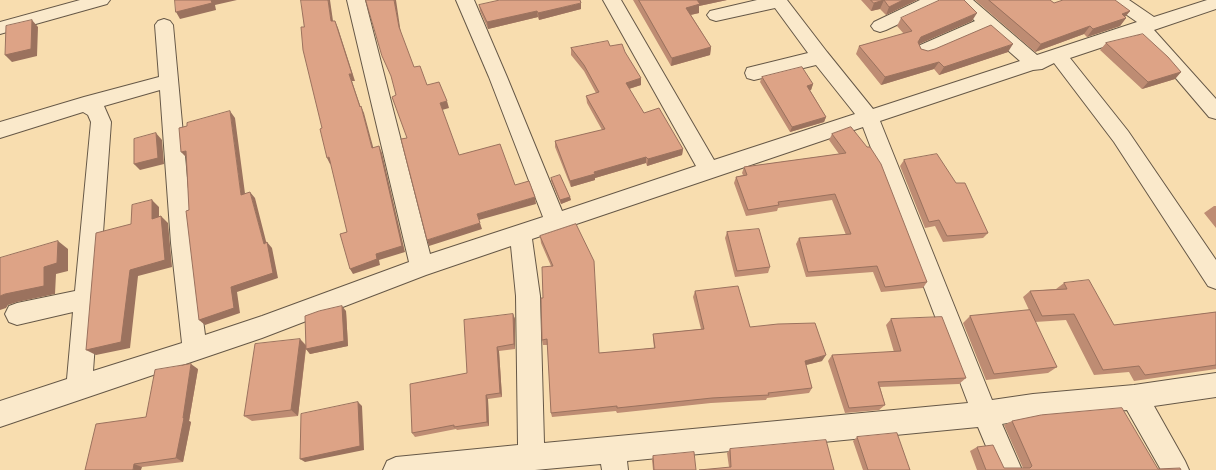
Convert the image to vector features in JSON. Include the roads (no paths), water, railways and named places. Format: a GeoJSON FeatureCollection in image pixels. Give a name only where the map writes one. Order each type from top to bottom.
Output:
{"type":"FeatureCollection","features":[{"type":"Feature","properties":{"kind":"street"},"geometry":{"type":"LineString","coordinates":[[0,28],[101,0]]}},
{"type":"Feature","properties":{"kind":"street"},"geometry":{"type":"LineString","coordinates":[[356,0],[422,267]]}},
{"type":"Feature","properties":{"kind":"street"},"geometry":{"type":"LineString","coordinates":[[465,0],[498,77],[556,223]]}},
{"type":"Feature","properties":{"kind":"street"},"geometry":{"type":"LineString","coordinates":[[612,0],[709,170]]}},
{"type":"Feature","properties":{"kind":"street"},"geometry":{"type":"LineString","coordinates":[[880,26],[935,0]]}},
{"type":"Feature","properties":{"kind":"street"},"geometry":{"type":"LineString","coordinates":[[962,0],[1035,64]]}},
{"type":"Feature","properties":{"kind":"street"},"geometry":{"type":"LineString","coordinates":[[1117,0],[1146,25],[1216,112]]}},
{"type":"Feature","properties":{"kind":"street"},"geometry":{"type":"LineString","coordinates":[[716,15],[779,1],[820,57],[869,118],[985,414],[1009,470]]}},
{"type":"Feature","properties":{"kind":"street"},"geometry":{"type":"LineString","coordinates":[[0,414],[79,386],[127,374],[320,306],[422,267],[556,223],[709,170],[1035,64],[1146,25],[1216,3]]}},
{"type":"Feature","properties":{"kind":"street"},"geometry":{"type":"LineString","coordinates":[[924,51],[988,23]]}},
{"type":"Feature","properties":{"kind":"street"},"geometry":{"type":"LineString","coordinates":[[164,25],[182,243],[195,349]]}},
{"type":"Feature","properties":{"kind":"street"},"geometry":{"type":"LineString","coordinates":[[1058,56],[1088,91],[1143,168],[1216,279]]}},
{"type":"Feature","properties":{"kind":"street"},"geometry":{"type":"LineString","coordinates":[[754,73],[820,57]]}},
{"type":"Feature","properties":{"kind":"street"},"geometry":{"type":"LineString","coordinates":[[0,130],[84,104],[169,81]]}},
{"type":"Feature","properties":{"kind":"street"},"geometry":{"type":"LineString","coordinates":[[79,386],[101,122],[96,110],[84,104]]}},
{"type":"Feature","properties":{"kind":"street"},"geometry":{"type":"LineString","coordinates":[[521,234],[528,296],[531,457]]}},
{"type":"Feature","properties":{"kind":"street"},"geometry":{"type":"LineString","coordinates":[[17,314],[86,299]]}},
{"type":"Feature","properties":{"kind":"street"},"geometry":{"type":"LineString","coordinates":[[396,470],[455,467],[531,457],[613,460],[985,414],[1033,406],[1134,397],[1216,385]]}},
{"type":"Feature","properties":{"kind":"street"},"geometry":{"type":"LineString","coordinates":[[1134,397],[1176,470]]}}]}
